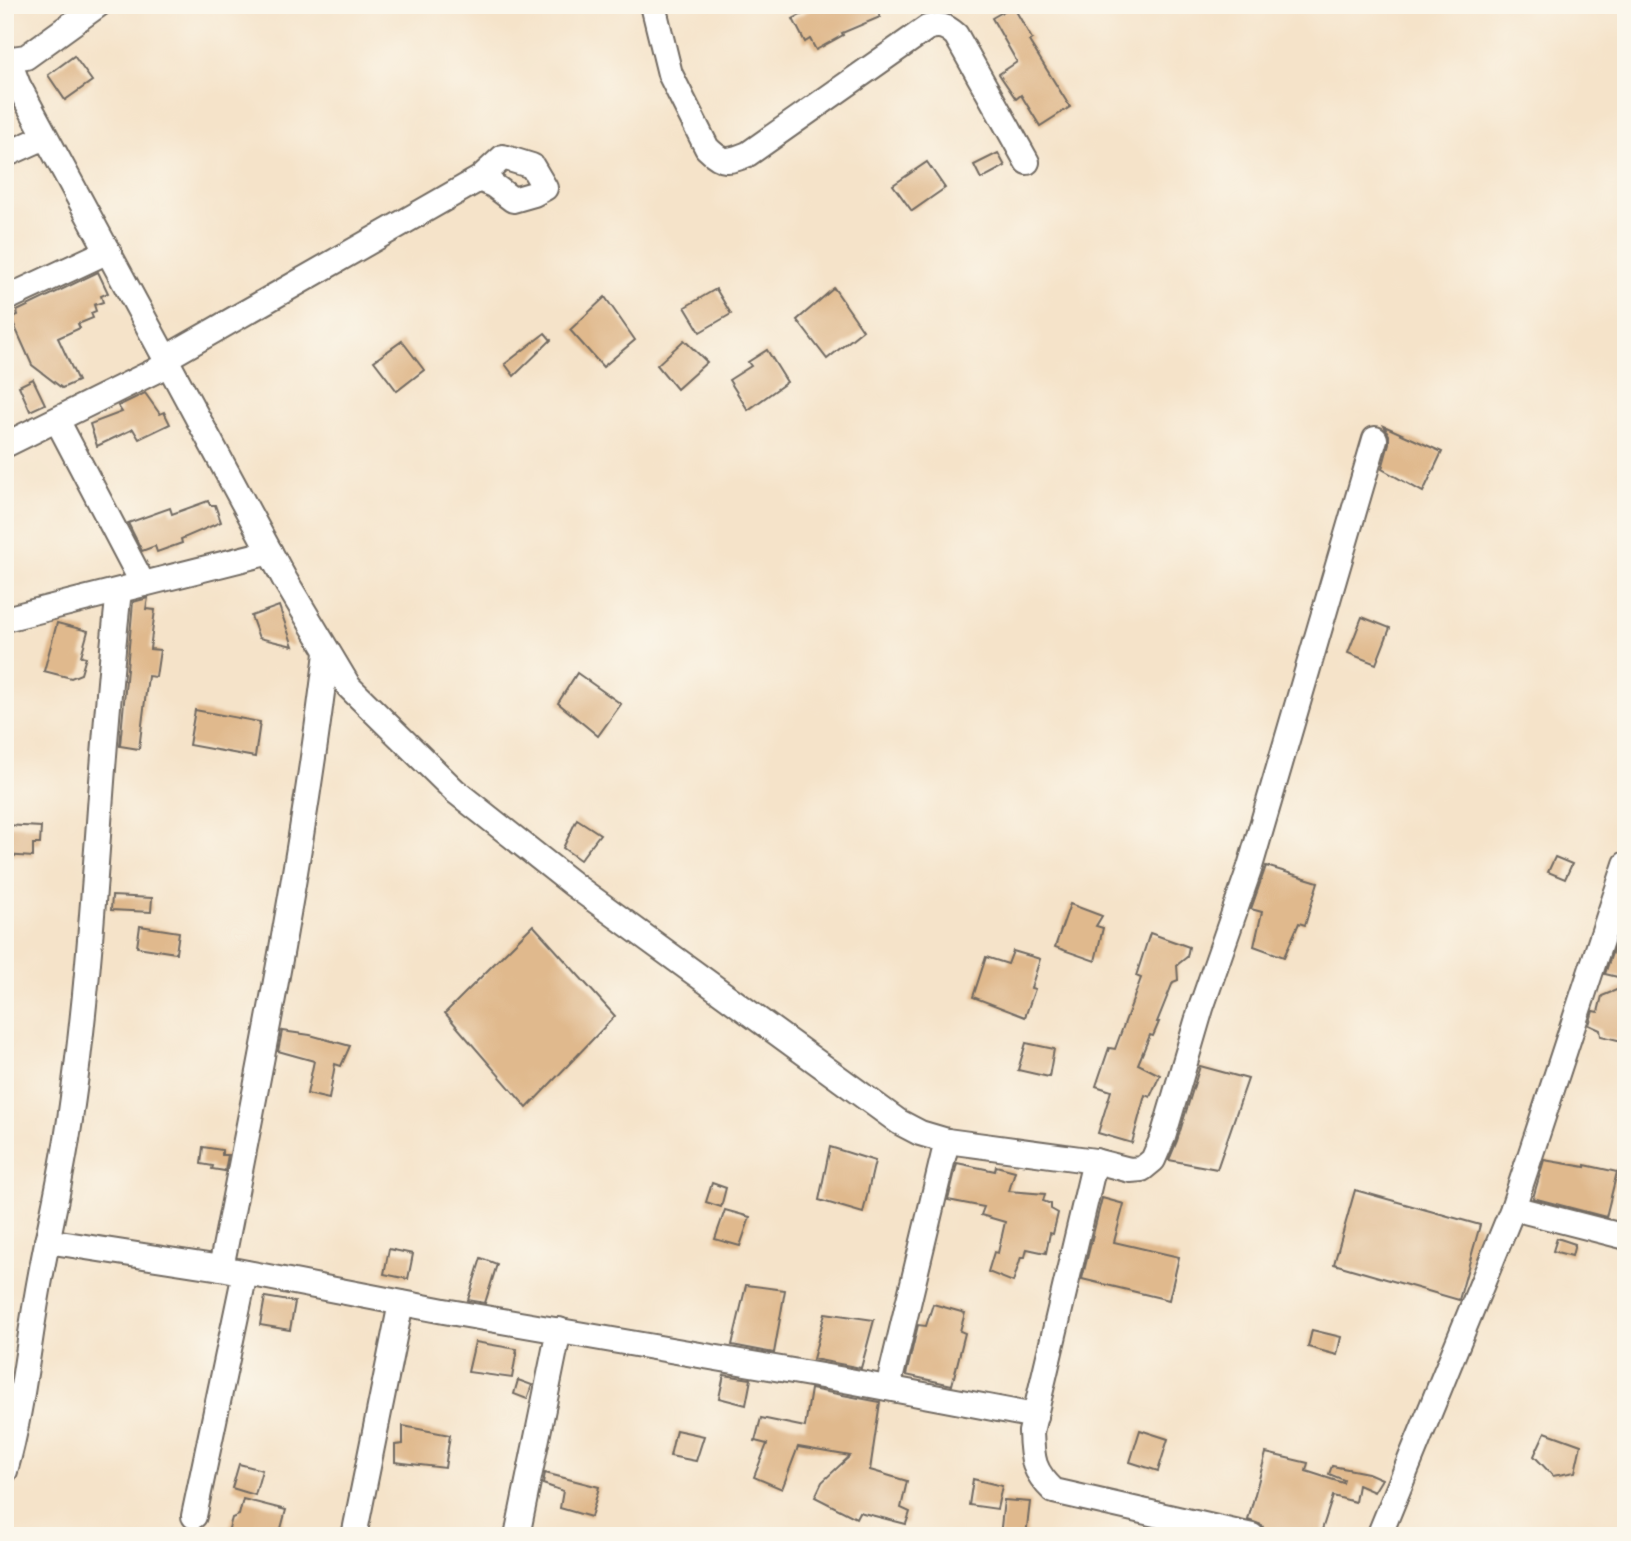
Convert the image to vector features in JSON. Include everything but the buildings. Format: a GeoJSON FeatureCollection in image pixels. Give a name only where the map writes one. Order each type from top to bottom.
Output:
{"type":"FeatureCollection","features":[{"type":"Feature","properties":{"kind":"street"},"geometry":{"type":"LineString","coordinates":[[98,5],[26,57],[7,60],[45,137],[270,552],[349,687],[454,790],[574,885],[899,1122],[920,1133],[947,1141],[1095,1161],[1130,1170],[1142,1169],[1153,1160],[1163,1137],[1200,1008],[1249,870],[1375,439]]}},
{"type":"Feature","properties":{"kind":"street"},"geometry":{"type":"LineString","coordinates":[[653,5],[670,74],[707,148],[717,158],[730,161],[748,153],[927,28],[939,24],[948,27],[956,35],[1027,162]]}},
{"type":"Feature","properties":{"kind":"street"},"geometry":{"type":"LineString","coordinates":[[5,155],[45,137]]}},
{"type":"Feature","properties":{"kind":"street"},"geometry":{"type":"LineString","coordinates":[[5,445],[167,361],[479,179]]}},
{"type":"Feature","properties":{"kind":"street"},"geometry":{"type":"LineString","coordinates":[[5,299],[108,251]]}},
{"type":"Feature","properties":{"kind":"street"},"geometry":{"type":"LineString","coordinates":[[5,1471],[15,1435],[71,1113],[93,908],[109,680],[131,587],[57,420]]}},
{"type":"Feature","properties":{"kind":"street"},"geometry":{"type":"LineString","coordinates":[[6,618],[270,552]]}},
{"type":"Feature","properties":{"kind":"street"},"geometry":{"type":"LineString","coordinates":[[194,1516],[275,989],[314,760],[327,653]]}},
{"type":"Feature","properties":{"kind":"street"},"geometry":{"type":"LineString","coordinates":[[1379,1536],[1513,1208],[1626,864]]}},
{"type":"Feature","properties":{"kind":"street"},"geometry":{"type":"LineString","coordinates":[[888,1388],[947,1141]]}},
{"type":"Feature","properties":{"kind":"street"},"geometry":{"type":"LineString","coordinates":[[1095,1161],[1031,1432],[1032,1458],[1039,1476],[1054,1491],[1252,1536]]}},
{"type":"Feature","properties":{"kind":"street"},"geometry":{"type":"LineString","coordinates":[[1513,1208],[1626,1237]]}},
{"type":"Feature","properties":{"kind":"street"},"geometry":{"type":"LineString","coordinates":[[47,1241],[233,1270],[401,1303],[1035,1416]]}},
{"type":"Feature","properties":{"kind":"street"},"geometry":{"type":"LineString","coordinates":[[354,1536],[401,1303]]}},
{"type":"Feature","properties":{"kind":"street"},"geometry":{"type":"LineString","coordinates":[[517,1536],[559,1330]]}}]}
